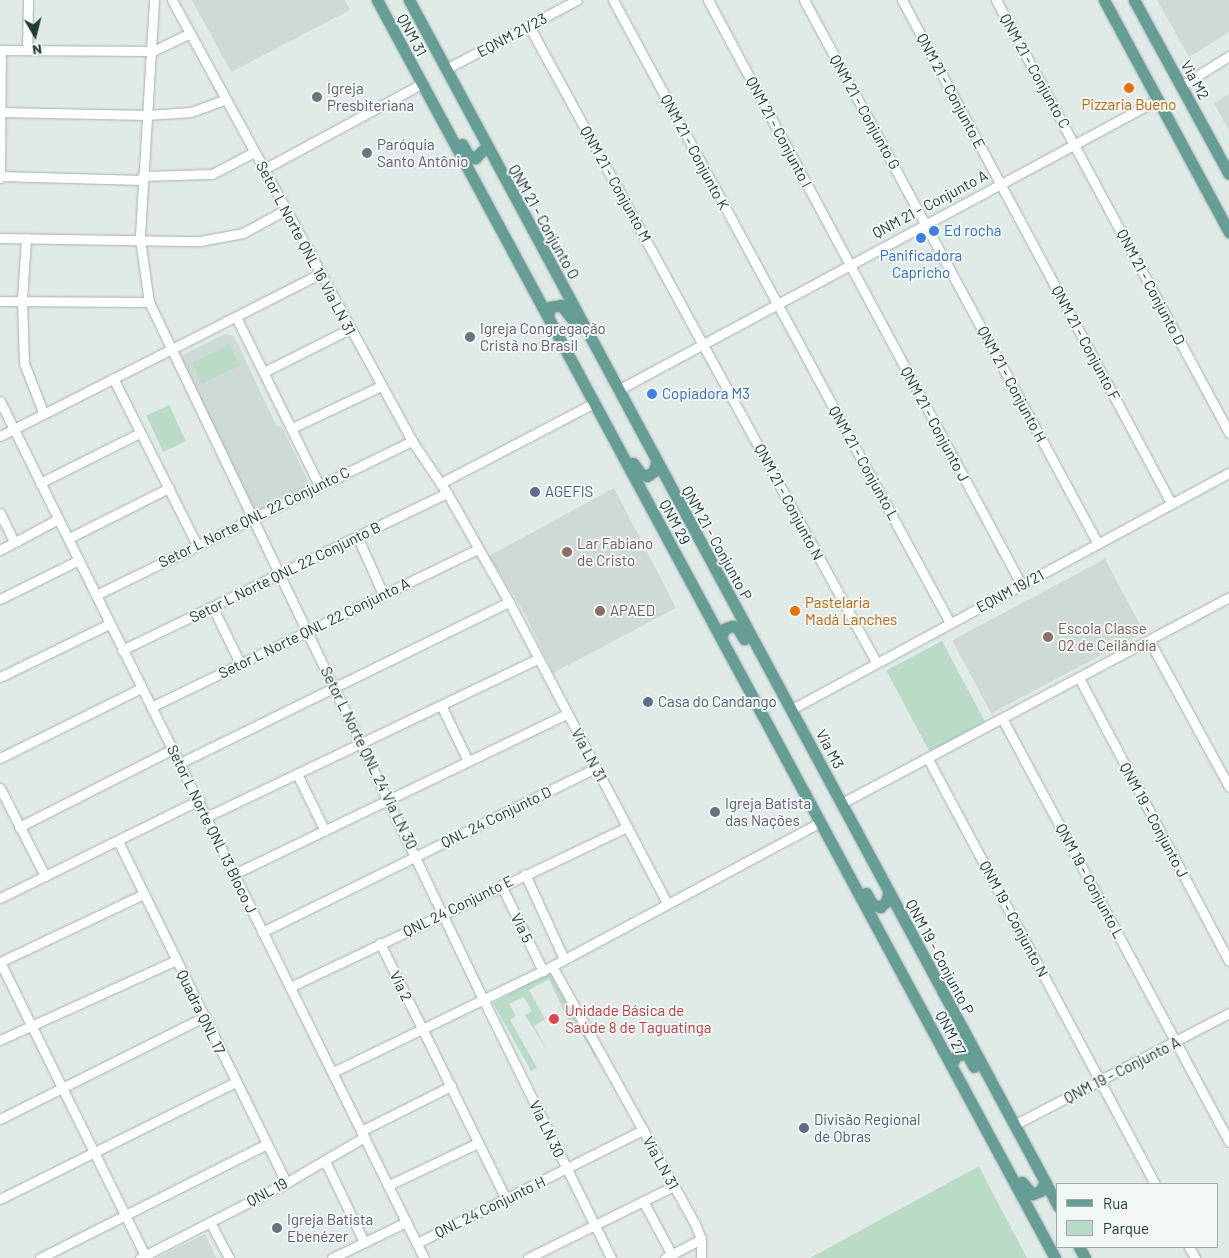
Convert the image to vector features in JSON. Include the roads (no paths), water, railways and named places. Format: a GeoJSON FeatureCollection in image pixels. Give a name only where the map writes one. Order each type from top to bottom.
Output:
{"type":"FeatureCollection","features":[{"type":"Feature","properties":{"kind":"main road","name":"QNM 31"},"geometry":{"type":"LineString","coordinates":[[377,0],[421,84]]}},
{"type":"Feature","properties":{"kind":"main road"},"geometry":{"type":"LineString","coordinates":[[409,0],[446,69]]}},
{"type":"Feature","properties":{"kind":"main road"},"geometry":{"type":"LineString","coordinates":[[1104,0],[1229,232]]}},
{"type":"Feature","properties":{"kind":"main road","name":"Via M2"},"geometry":{"type":"LineString","coordinates":[[1134,0],[1229,174]]}},
{"type":"Feature","properties":{"kind":"main road","name":"QNM 21 - Conjunto O"},"geometry":{"type":"LineString","coordinates":[[446,69],[486,147],[617,387]]}},
{"type":"Feature","properties":{"kind":"main road","name":"QNM 29"},"geometry":{"type":"LineString","coordinates":[[421,84],[820,822]]}},
{"type":"Feature","properties":{"kind":"main road"},"geometry":{"type":"LineString","coordinates":[[429,99],[448,117],[468,155],[475,158],[480,156],[486,147]]}},
{"type":"Feature","properties":{"kind":"main road"},"geometry":{"type":"LineString","coordinates":[[548,317],[553,305],[566,307],[591,356],[617,387]]}},
{"type":"Feature","properties":{"kind":"main road","name":"QNM 21 - Conjunto P"},"geometry":{"type":"LineString","coordinates":[[617,387],[792,710]]}},
{"type":"Feature","properties":{"kind":"main road"},"geometry":{"type":"LineString","coordinates":[[603,418],[619,437],[641,474],[651,474],[656,462]]}},
{"type":"Feature","properties":{"kind":"main road"},"geometry":{"type":"LineString","coordinates":[[721,638],[724,629],[737,627],[760,667],[782,693]]}},
{"type":"Feature","properties":{"kind":"main road","name":"Via M3"},"geometry":{"type":"LineString","coordinates":[[792,710],[842,803]]}},
{"type":"Feature","properties":{"kind":"main road","name":"QNM 19 - Conjunto P"},"geometry":{"type":"LineString","coordinates":[[842,803],[888,893],[1013,1123]]}},
{"type":"Feature","properties":{"kind":"main road","name":"QNM 27"},"geometry":{"type":"LineString","coordinates":[[820,822],[1055,1258]]}},
{"type":"Feature","properties":{"kind":"main road"},"geometry":{"type":"LineString","coordinates":[[833,845],[851,864],[872,904],[883,906],[888,893]]}},
{"type":"Feature","properties":{"kind":"main road"},"geometry":{"type":"LineString","coordinates":[[951,1065],[956,1056],[968,1055],[990,1096],[1013,1123],[1056,1202]]}},
{"type":"Feature","properties":{"kind":"main road"},"geometry":{"type":"LineString","coordinates":[[984,1125],[1003,1146],[1028,1192],[1036,1194],[1045,1182]]}},
{"type":"Feature","properties":{"kind":"street"},"geometry":{"type":"LineString","coordinates":[[27,49],[28,0]]}},
{"type":"Feature","properties":{"kind":"street","name":"Setor L Norte QNL 24 Via LN 30"},"geometry":{"type":"LineString","coordinates":[[154,0],[153,51],[142,178],[140,239],[149,302],[251,518],[308,630],[444,912],[483,999]]}},
{"type":"Feature","properties":{"kind":"street","name":"Setor L Norte QNL 16 Via LN 31"},"geometry":{"type":"LineString","coordinates":[[172,0],[349,329],[412,441],[447,493]]}},
{"type":"Feature","properties":{"kind":"street","name":"EQNM 21/23"},"geometry":{"type":"LineString","coordinates":[[446,69],[577,0]]}},
{"type":"Feature","properties":{"kind":"street","name":"QNM 21 - Conjunto K"},"geometry":{"type":"LineString","coordinates":[[613,0],[777,304]]}},
{"type":"Feature","properties":{"kind":"street","name":"QNM 21 - Conjunto I"},"geometry":{"type":"LineString","coordinates":[[708,0],[849,264]]}},
{"type":"Feature","properties":{"kind":"street","name":"QNM 21 - Conjunto G"},"geometry":{"type":"LineString","coordinates":[[804,0],[926,224]]}},
{"type":"Feature","properties":{"kind":"street","name":"QNM 21 - Conjunto E"},"geometry":{"type":"LineString","coordinates":[[902,0],[1000,183]]}},
{"type":"Feature","properties":{"kind":"street","name":"QNM 21 - Conjunto C"},"geometry":{"type":"LineString","coordinates":[[996,0],[1074,142]]}},
{"type":"Feature","properties":{"kind":"street","name":"QNM 21 - Conjunto M"},"geometry":{"type":"LineString","coordinates":[[529,26],[702,342]]}},
{"type":"Feature","properties":{"kind":"street"},"geometry":{"type":"LineString","coordinates":[[190,33],[153,51],[1,50],[0,177],[186,177],[212,174],[254,152]]}},
{"type":"Feature","properties":{"kind":"street"},"geometry":{"type":"LineString","coordinates":[[1181,86],[1229,56]]}},
{"type":"Feature","properties":{"kind":"street"},"geometry":{"type":"LineString","coordinates":[[264,169],[421,84]]}},
{"type":"Feature","properties":{"kind":"street"},"geometry":{"type":"LineString","coordinates":[[0,112],[147,115],[191,112],[226,99]]}},
{"type":"Feature","properties":{"kind":"street","name":"QNM 21 - Conjunto A"},"geometry":{"type":"LineString","coordinates":[[617,387],[777,304],[1074,142],[1158,100]]}},
{"type":"Feature","properties":{"kind":"street","name":"QNM 21 - Conjunto D"},"geometry":{"type":"LineString","coordinates":[[1074,142],[1229,433]]}},
{"type":"Feature","properties":{"kind":"street","name":"QNM 21 - Conjunto F"},"geometry":{"type":"LineString","coordinates":[[1000,183],[1171,503]]}},
{"type":"Feature","properties":{"kind":"street"},"geometry":{"type":"LineString","coordinates":[[0,238],[224,238],[243,233],[285,210]]}},
{"type":"Feature","properties":{"kind":"street","name":"QNM 21 - Conjunto H"},"geometry":{"type":"LineString","coordinates":[[926,224],[1098,544]]}},
{"type":"Feature","properties":{"kind":"street"},"geometry":{"type":"LineString","coordinates":[[26,238],[22,300],[24,363],[43,412]]}},
{"type":"Feature","properties":{"kind":"street","name":"QNM 21 - Conjunto J"},"geometry":{"type":"LineString","coordinates":[[849,264],[1021,584]]}},
{"type":"Feature","properties":{"kind":"street"},"geometry":{"type":"LineString","coordinates":[[0,436],[43,412],[320,274]]}},
{"type":"Feature","properties":{"kind":"street"},"geometry":{"type":"LineString","coordinates":[[0,301],[149,302]]}},
{"type":"Feature","properties":{"kind":"street","name":"QNM 21 - Conjunto L"},"geometry":{"type":"LineString","coordinates":[[777,304],[950,623]]}},
{"type":"Feature","properties":{"kind":"street"},"geometry":{"type":"LineString","coordinates":[[236,317],[318,484]]}},
{"type":"Feature","properties":{"kind":"street"},"geometry":{"type":"LineString","coordinates":[[264,372],[349,329]]}},
{"type":"Feature","properties":{"kind":"street","name":"QNM 21 - Conjunto N"},"geometry":{"type":"LineString","coordinates":[[702,342],[876,662]]}},
{"type":"Feature","properties":{"kind":"street"},"geometry":{"type":"LineString","coordinates":[[112,378],[197,545]]}},
{"type":"Feature","properties":{"kind":"street"},"geometry":{"type":"LineString","coordinates":[[292,428],[381,386]]}},
{"type":"Feature","properties":{"kind":"street","name":"Setor L Norte QNL 13 Bloco J"},"geometry":{"type":"LineString","coordinates":[[0,400],[69,538],[109,624],[199,800],[262,932],[424,1258]]}},
{"type":"Feature","properties":{"kind":"street"},"geometry":{"type":"LineString","coordinates":[[441,482],[594,402]]}},
{"type":"Feature","properties":{"kind":"street"},"geometry":{"type":"LineString","coordinates":[[40,483],[140,433]]}},
{"type":"Feature","properties":{"kind":"street","name":"Setor L Norte QNL 22 Conjunto C"},"geometry":{"type":"LineString","coordinates":[[96,595],[318,484],[412,441]]}},
{"type":"Feature","properties":{"kind":"street","name":"EQNM 19/21"},"geometry":{"type":"LineString","coordinates":[[792,710],[876,662],[1229,472]]}},
{"type":"Feature","properties":{"kind":"street"},"geometry":{"type":"LineString","coordinates":[[69,538],[169,488]]}},
{"type":"Feature","properties":{"kind":"street","name":"Setor L Norte QNL 22 Conjunto B"},"geometry":{"type":"LineString","coordinates":[[122,650],[213,608],[447,493]]}},
{"type":"Feature","properties":{"kind":"street","name":"Via LN 31"},"geometry":{"type":"LineString","coordinates":[[447,493],[509,602],[667,903]]}},
{"type":"Feature","properties":{"kind":"street"},"geometry":{"type":"LineString","coordinates":[[0,513],[14,542]]}},
{"type":"Feature","properties":{"kind":"street"},"geometry":{"type":"LineString","coordinates":[[0,550],[58,519]]}},
{"type":"Feature","properties":{"kind":"street"},"geometry":{"type":"LineString","coordinates":[[357,536],[383,594]]}},
{"type":"Feature","properties":{"kind":"street","name":"Setor L Norte QNL 22 Conjunto A"},"geometry":{"type":"LineString","coordinates":[[151,707],[478,550]]}},
{"type":"Feature","properties":{"kind":"street"},"geometry":{"type":"LineString","coordinates":[[0,599],[79,560]]}},
{"type":"Feature","properties":{"kind":"street"},"geometry":{"type":"LineString","coordinates":[[842,803],[1003,720],[1149,640],[1228,601]]}},
{"type":"Feature","properties":{"kind":"street"},"geometry":{"type":"LineString","coordinates":[[180,763],[509,602]]}},
{"type":"Feature","properties":{"kind":"street"},"geometry":{"type":"LineString","coordinates":[[213,608],[240,664]]}},
{"type":"Feature","properties":{"kind":"street"},"geometry":{"type":"LineString","coordinates":[[0,677],[109,624]]}},
{"type":"Feature","properties":{"kind":"street"},"geometry":{"type":"LineString","coordinates":[[1149,640],[1229,787]]}},
{"type":"Feature","properties":{"kind":"street"},"geometry":{"type":"LineString","coordinates":[[206,817],[298,776],[537,658]]}},
{"type":"Feature","properties":{"kind":"street","name":"QNM 19 - Conjunto J"},"geometry":{"type":"LineString","coordinates":[[1079,678],[1229,961]]}},
{"type":"Feature","properties":{"kind":"street"},"geometry":{"type":"LineString","coordinates":[[0,758],[141,688]]}},
{"type":"Feature","properties":{"kind":"street"},"geometry":{"type":"LineString","coordinates":[[441,705],[468,761]]}},
{"type":"Feature","properties":{"kind":"street"},"geometry":{"type":"LineString","coordinates":[[234,874],[567,714]]}},
{"type":"Feature","properties":{"kind":"street","name":"QNM 19 - Conjunto L"},"geometry":{"type":"LineString","coordinates":[[1003,720],[1229,1142]]}},
{"type":"Feature","properties":{"kind":"street"},"geometry":{"type":"LineString","coordinates":[[20,826],[173,749]]}},
{"type":"Feature","properties":{"kind":"street","name":"QNM 19 - Conjunto N"},"geometry":{"type":"LineString","coordinates":[[928,759],[1154,1183]]}},
{"type":"Feature","properties":{"kind":"street","name":"QNL 24 Conjunto D"},"geometry":{"type":"LineString","coordinates":[[262,932],[596,768]]}},
{"type":"Feature","properties":{"kind":"street"},"geometry":{"type":"LineString","coordinates":[[298,776],[325,831]]}},
{"type":"Feature","properties":{"kind":"street"},"geometry":{"type":"LineString","coordinates":[[0,788],[45,876]]}},
{"type":"Feature","properties":{"kind":"street"},"geometry":{"type":"LineString","coordinates":[[0,898],[199,800]]}},
{"type":"Feature","properties":{"kind":"street"},"geometry":{"type":"LineString","coordinates":[[333,1072],[543,971],[820,822]]}},
{"type":"Feature","properties":{"kind":"street","name":"QNL 24 Conjunto E"},"geometry":{"type":"LineString","coordinates":[[290,987],[500,885],[626,827]]}},
{"type":"Feature","properties":{"kind":"street","name":"Quadra QNL 17"},"geometry":{"type":"LineString","coordinates":[[118,841],[286,1183]]}},
{"type":"Feature","properties":{"kind":"street","name":"Via 5"},"geometry":{"type":"LineString","coordinates":[[525,874],[564,959]]}},
{"type":"Feature","properties":{"kind":"street","name":"Via 5"},"geometry":{"type":"LineString","coordinates":[[500,885],[543,971]]}},
{"type":"Feature","properties":{"kind":"street"},"geometry":{"type":"LineString","coordinates":[[142,1257],[125,1214],[0,962],[144,894]]}},
{"type":"Feature","properties":{"kind":"street","name":"Via 2"},"geometry":{"type":"LineString","coordinates":[[380,943],[506,1199]]}},
{"type":"Feature","properties":{"kind":"street"},"geometry":{"type":"LineString","coordinates":[[0,1040],[176,960]]}},
{"type":"Feature","properties":{"kind":"street","name":"Via LN 31"},"geometry":{"type":"LineString","coordinates":[[552,966],[674,1186],[701,1240],[701,1258]]}},
{"type":"Feature","properties":{"kind":"street","name":"Via LN 30"},"geometry":{"type":"LineString","coordinates":[[483,999],[611,1258]]}},
{"type":"Feature","properties":{"kind":"street","name":"QNM 19 - Conjunto A"},"geometry":{"type":"LineString","coordinates":[[1013,1123],[1176,1042],[1229,1013]]}},
{"type":"Feature","properties":{"kind":"street"},"geometry":{"type":"LineString","coordinates":[[0,1119],[204,1017]]}},
{"type":"Feature","properties":{"kind":"street"},"geometry":{"type":"LineString","coordinates":[[0,1199],[93,1151],[236,1082]]}},
{"type":"Feature","properties":{"kind":"street","name":"QNL 19"},"geometry":{"type":"LineString","coordinates":[[142,1257],[286,1183],[324,1161],[363,1134],[451,1086]]}},
{"type":"Feature","properties":{"kind":"street","name":"QNL 24 Conjunto H"},"geometry":{"type":"LineString","coordinates":[[417,1243],[643,1130]]}},
{"type":"Feature","properties":{"kind":"street"},"geometry":{"type":"LineString","coordinates":[[389,1186],[478,1143]]}},
{"type":"Feature","properties":{"kind":"street"},"geometry":{"type":"LineString","coordinates":[[40,1258],[268,1144]]}},
{"type":"Feature","properties":{"kind":"street"},"geometry":{"type":"LineString","coordinates":[[324,1161],[364,1242]]}},
{"type":"Feature","properties":{"kind":"street"},"geometry":{"type":"LineString","coordinates":[[528,1258],[674,1186]]}},
{"type":"Feature","properties":{"kind":"street"},"geometry":{"type":"LineString","coordinates":[[643,1201],[669,1256],[701,1240]]}},
{"type":"Feature","properties":{"kind":"street"},"geometry":{"type":"LineString","coordinates":[[210,1222],[229,1258]]}},
{"type":"Feature","properties":{"kind":"street"},"geometry":{"type":"LineString","coordinates":[[332,1258],[406,1222]]}},
{"type":"Feature","properties":{"kind":"place","name":"Pizzaria Bueno"},"geometry":{"type":"Point","coordinates":[1129,88]}},
{"type":"Feature","properties":{"kind":"place","name":"Igreja Presbiteriana"},"geometry":{"type":"Point","coordinates":[317,97]}},
{"type":"Feature","properties":{"kind":"place","name":"Paróquia Santo Antônio"},"geometry":{"type":"Point","coordinates":[367,153]}},
{"type":"Feature","properties":{"kind":"place","name":"Ed rocha"},"geometry":{"type":"Point","coordinates":[934,231]}},
{"type":"Feature","properties":{"kind":"place","name":"Panificadora Capricho"},"geometry":{"type":"Point","coordinates":[921,238]}},
{"type":"Feature","properties":{"kind":"place","name":"Igreja Congregação Cristã no Brasil"},"geometry":{"type":"Point","coordinates":[470,337]}},
{"type":"Feature","properties":{"kind":"place","name":"Copiadora M3"},"geometry":{"type":"Point","coordinates":[652,394]}},
{"type":"Feature","properties":{"kind":"place","name":"AGEFIS"},"geometry":{"type":"Point","coordinates":[535,492]}},
{"type":"Feature","properties":{"kind":"place","name":"Lar Fabiano de Cristo"},"geometry":{"type":"Point","coordinates":[567,552]}},
{"type":"Feature","properties":{"kind":"place","name":"APAED"},"geometry":{"type":"Point","coordinates":[600,611]}},
{"type":"Feature","properties":{"kind":"place","name":"Pastelaria Madá Lanches"},"geometry":{"type":"Point","coordinates":[795,611]}},
{"type":"Feature","properties":{"kind":"place","name":"Escola Classe 02 de Ceilândia"},"geometry":{"type":"Point","coordinates":[1048,637]}},
{"type":"Feature","properties":{"kind":"place","name":"Casa do Candango"},"geometry":{"type":"Point","coordinates":[648,702]}},
{"type":"Feature","properties":{"kind":"place","name":"Igreja Batista das Nações"},"geometry":{"type":"Point","coordinates":[715,812]}},
{"type":"Feature","properties":{"kind":"place","name":"Unidade Básica de Saúde 8 de Taguatinga"},"geometry":{"type":"Point","coordinates":[554,1019]}},
{"type":"Feature","properties":{"kind":"place","name":"Divisão Regional de Obras"},"geometry":{"type":"Point","coordinates":[804,1128]}},
{"type":"Feature","properties":{"kind":"place","name":"Igreja Batista Ebenézer"},"geometry":{"type":"Point","coordinates":[277,1228]}}]}
